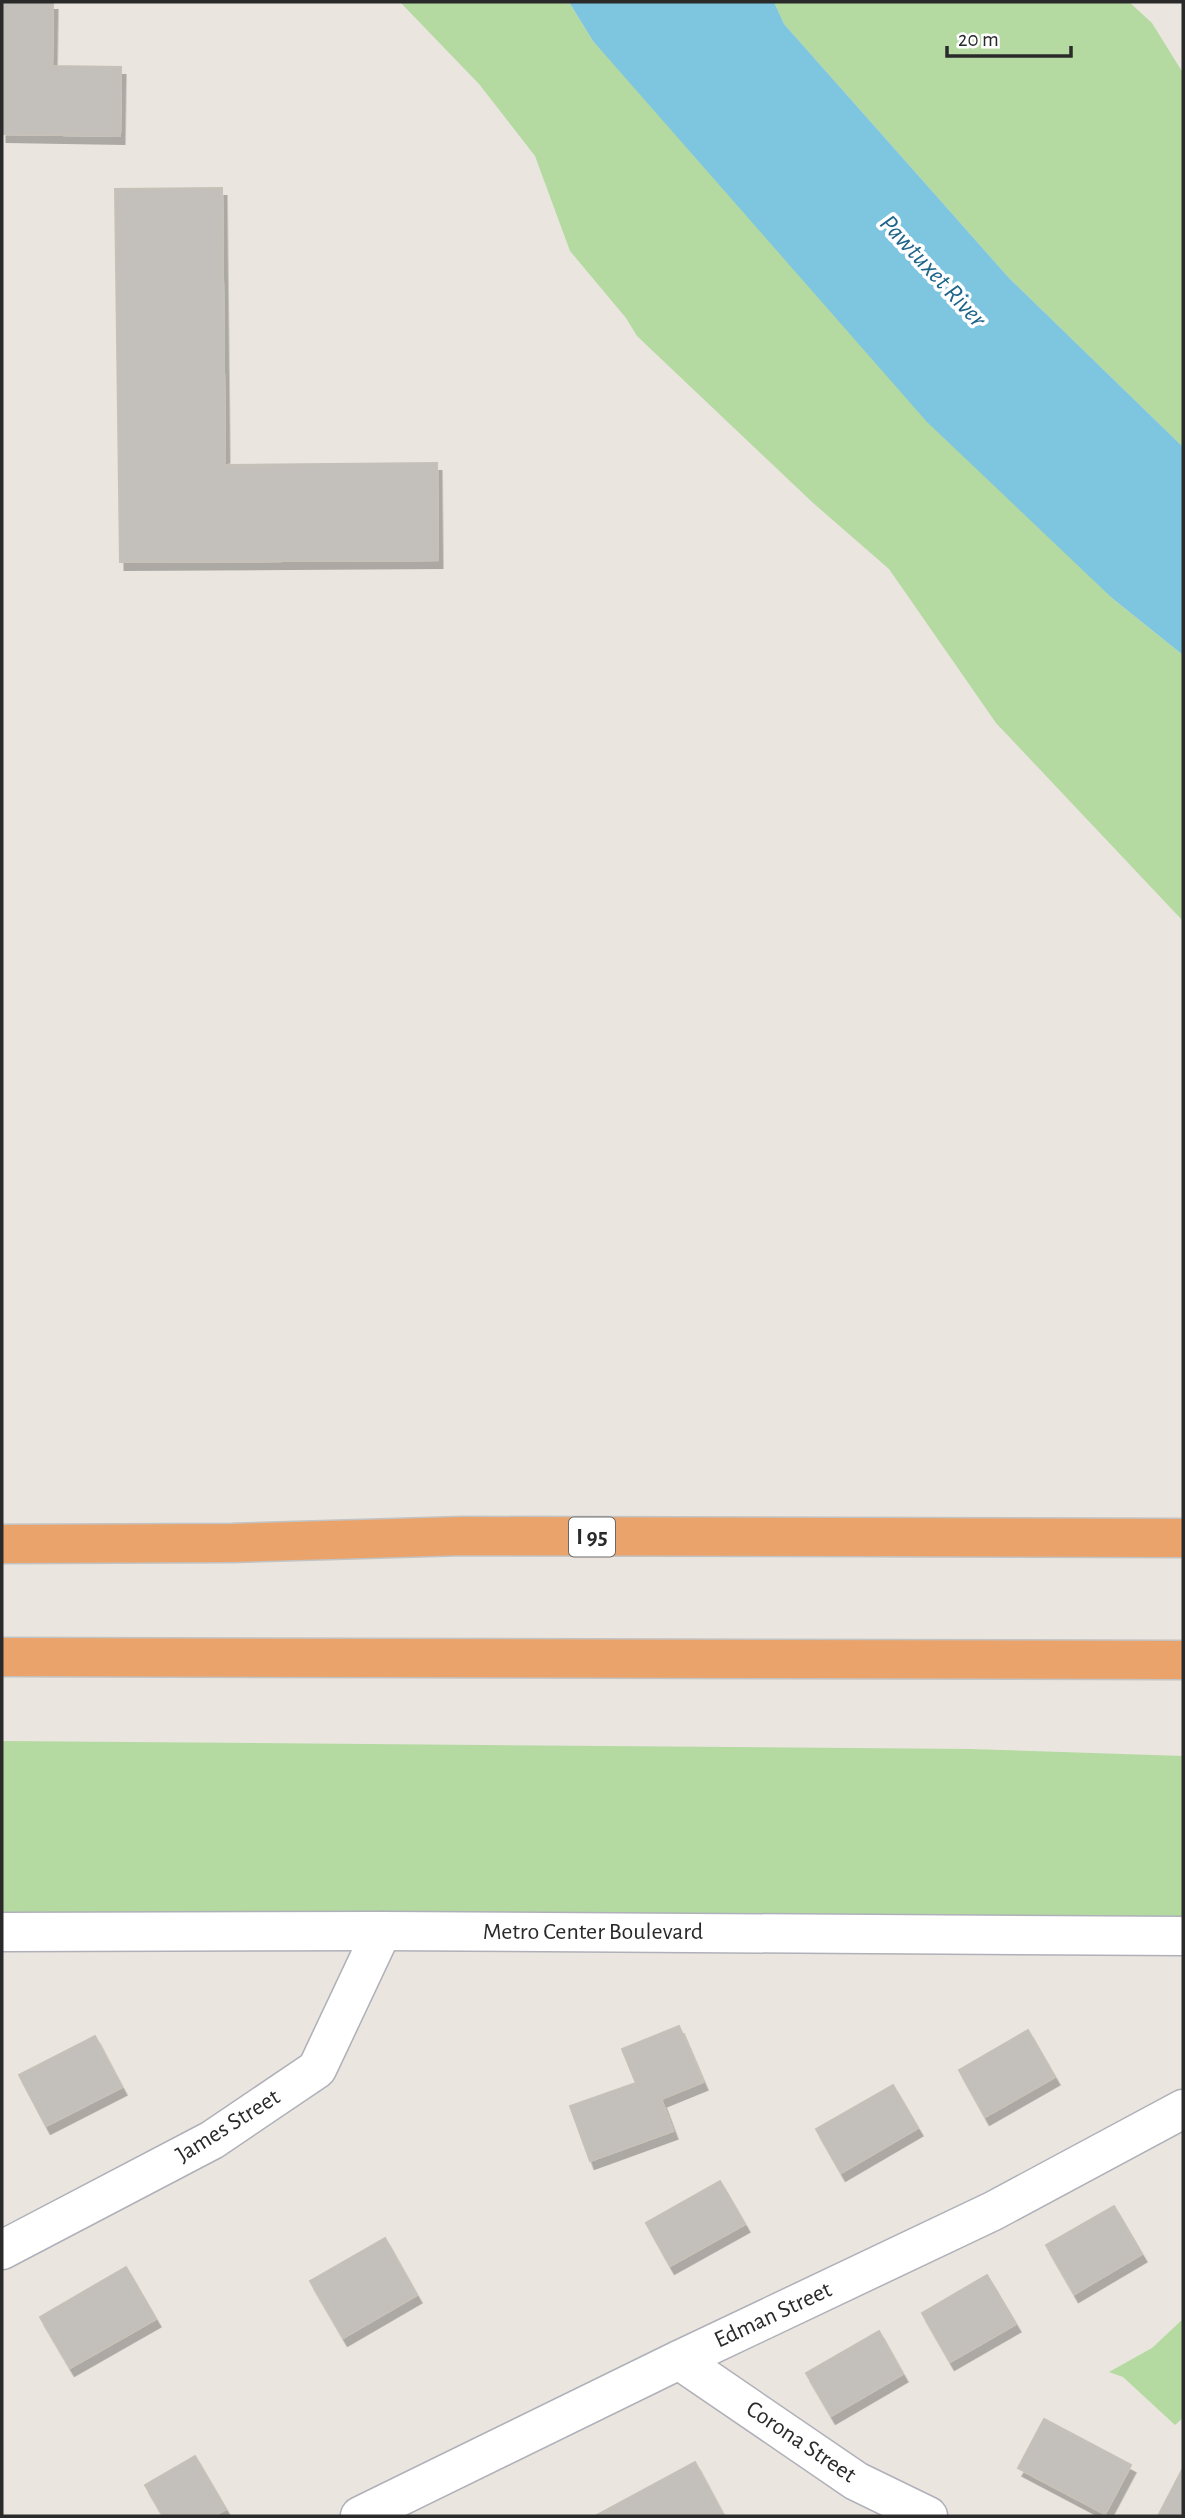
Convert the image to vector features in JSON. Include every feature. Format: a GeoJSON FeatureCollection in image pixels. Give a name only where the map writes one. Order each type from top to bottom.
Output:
{"type":"FeatureCollection","features":[{"type":"Feature","properties":{"kind":"highway","name":"I 95"},"geometry":{"type":"LineString","coordinates":[[2,1544],[232,1543],[463,1536],[1183,1538]]}},
{"type":"Feature","properties":{"kind":"highway"},"geometry":{"type":"LineString","coordinates":[[2,1657],[1183,1660]]}},
{"type":"Feature","properties":{"kind":"street","name":"Metro Center Boulevard"},"geometry":{"type":"LineString","coordinates":[[2,1932],[382,1931],[1183,1936]]}},
{"type":"Feature","properties":{"kind":"street","name":"James Street"},"geometry":{"type":"LineString","coordinates":[[2,2250],[212,2140],[317,2069],[382,1931]]}},
{"type":"Feature","properties":{"kind":"street","name":"Edman Street"},"geometry":{"type":"LineString","coordinates":[[359,2516],[993,2211],[1183,2109]]}},
{"type":"Feature","properties":{"kind":"street","name":"Corona Street"},"geometry":{"type":"LineString","coordinates":[[679,2360],[856,2481],[928,2516]]}},
{"type":"Feature","properties":{"kind":"green space"},"geometry":{"type":"Polygon","coordinates":[[[400,2],[569,2],[593,41],[1112,598],[1183,655],[1183,921],[996,723],[889,569],[812,502],[637,336],[626,318],[570,251],[535,156],[479,84],[400,2]]]}},
{"type":"Feature","properties":{"kind":"green space"},"geometry":{"type":"Polygon","coordinates":[[[774,2],[1129,2],[1152,23],[1183,73],[1183,447],[1009,278],[784,24],[774,2]]]}},
{"type":"Feature","properties":{"kind":"green space"},"geometry":{"type":"Polygon","coordinates":[[[2,1741],[970,1749],[1183,1756],[1183,1935],[2,1933],[2,1741]]]}},
{"type":"Feature","properties":{"kind":"green space"},"geometry":{"type":"Polygon","coordinates":[[[1183,2319],[1183,2418],[1175,2425],[1123,2377],[1109,2372],[1152,2348],[1183,2319]]]}},
{"type":"Feature","properties":{"kind":"water","name":"Pawtuxet River"},"geometry":{"type":"Polygon","coordinates":[[[569,2],[774,2],[784,24],[1009,278],[1183,447],[1183,655],[1112,598],[927,422],[593,41],[569,2]]]}},
{"type":"Feature","properties":{"kind":"building"},"geometry":{"type":"Polygon","coordinates":[[[2,2],[53,2],[52,66],[121,67],[120,136],[2,134],[2,2]]]}},
{"type":"Feature","properties":{"kind":"building"},"geometry":{"type":"Polygon","coordinates":[[[222,188],[225,465],[437,463],[438,560],[120,562],[115,189],[222,188]]]}},
{"type":"Feature","properties":{"kind":"building"},"geometry":{"type":"Polygon","coordinates":[[[679,2026],[703,2082],[661,2099],[673,2131],[590,2161],[570,2106],[636,2083],[622,2049],[679,2026]]]}},
{"type":"Feature","properties":{"kind":"building"},"geometry":{"type":"Polygon","coordinates":[[[1028,2030],[1055,2077],[985,2117],[959,2070],[1028,2030]]]}},
{"type":"Feature","properties":{"kind":"building"},"geometry":{"type":"Polygon","coordinates":[[[95,2036],[122,2087],[46,2126],[19,2075],[95,2036]]]}},
{"type":"Feature","properties":{"kind":"building"},"geometry":{"type":"Polygon","coordinates":[[[893,2085],[918,2128],[841,2173],[816,2129],[893,2085]]]}},
{"type":"Feature","properties":{"kind":"building"},"geometry":{"type":"Polygon","coordinates":[[[720,2181],[745,2224],[670,2266],[646,2223],[720,2181]]]}},
{"type":"Feature","properties":{"kind":"building"},"geometry":{"type":"Polygon","coordinates":[[[1114,2206],[1142,2254],[1074,2294],[1046,2245],[1114,2206]]]}},
{"type":"Feature","properties":{"kind":"building"},"geometry":{"type":"Polygon","coordinates":[[[385,2238],[417,2295],[343,2338],[310,2281],[385,2238]]]}},
{"type":"Feature","properties":{"kind":"building"},"geometry":{"type":"Polygon","coordinates":[[[126,2267],[156,2319],[70,2368],[40,2317],[126,2267]]]}},
{"type":"Feature","properties":{"kind":"building"},"geometry":{"type":"Polygon","coordinates":[[[987,2275],[1016,2324],[950,2362],[922,2313],[987,2275]]]}},
{"type":"Feature","properties":{"kind":"building"},"geometry":{"type":"Polygon","coordinates":[[[879,2331],[903,2374],[831,2416],[806,2373],[879,2331]]]}},
{"type":"Feature","properties":{"kind":"building"},"geometry":{"type":"Polygon","coordinates":[[[1044,2419],[1131,2465],[1105,2514],[1018,2468],[1044,2419]]]}},
{"type":"Feature","properties":{"kind":"building"},"geometry":{"type":"Polygon","coordinates":[[[195,2456],[226,2509],[213,2516],[163,2516],[145,2485],[195,2456]]]}},
{"type":"Feature","properties":{"kind":"building"},"geometry":{"type":"Polygon","coordinates":[[[695,2462],[724,2516],[597,2515],[695,2462]]]}},
{"type":"Feature","properties":{"kind":"building"},"geometry":{"type":"Polygon","coordinates":[[[1183,2468],[1183,2516],[1158,2516],[1183,2468]]]}}]}
